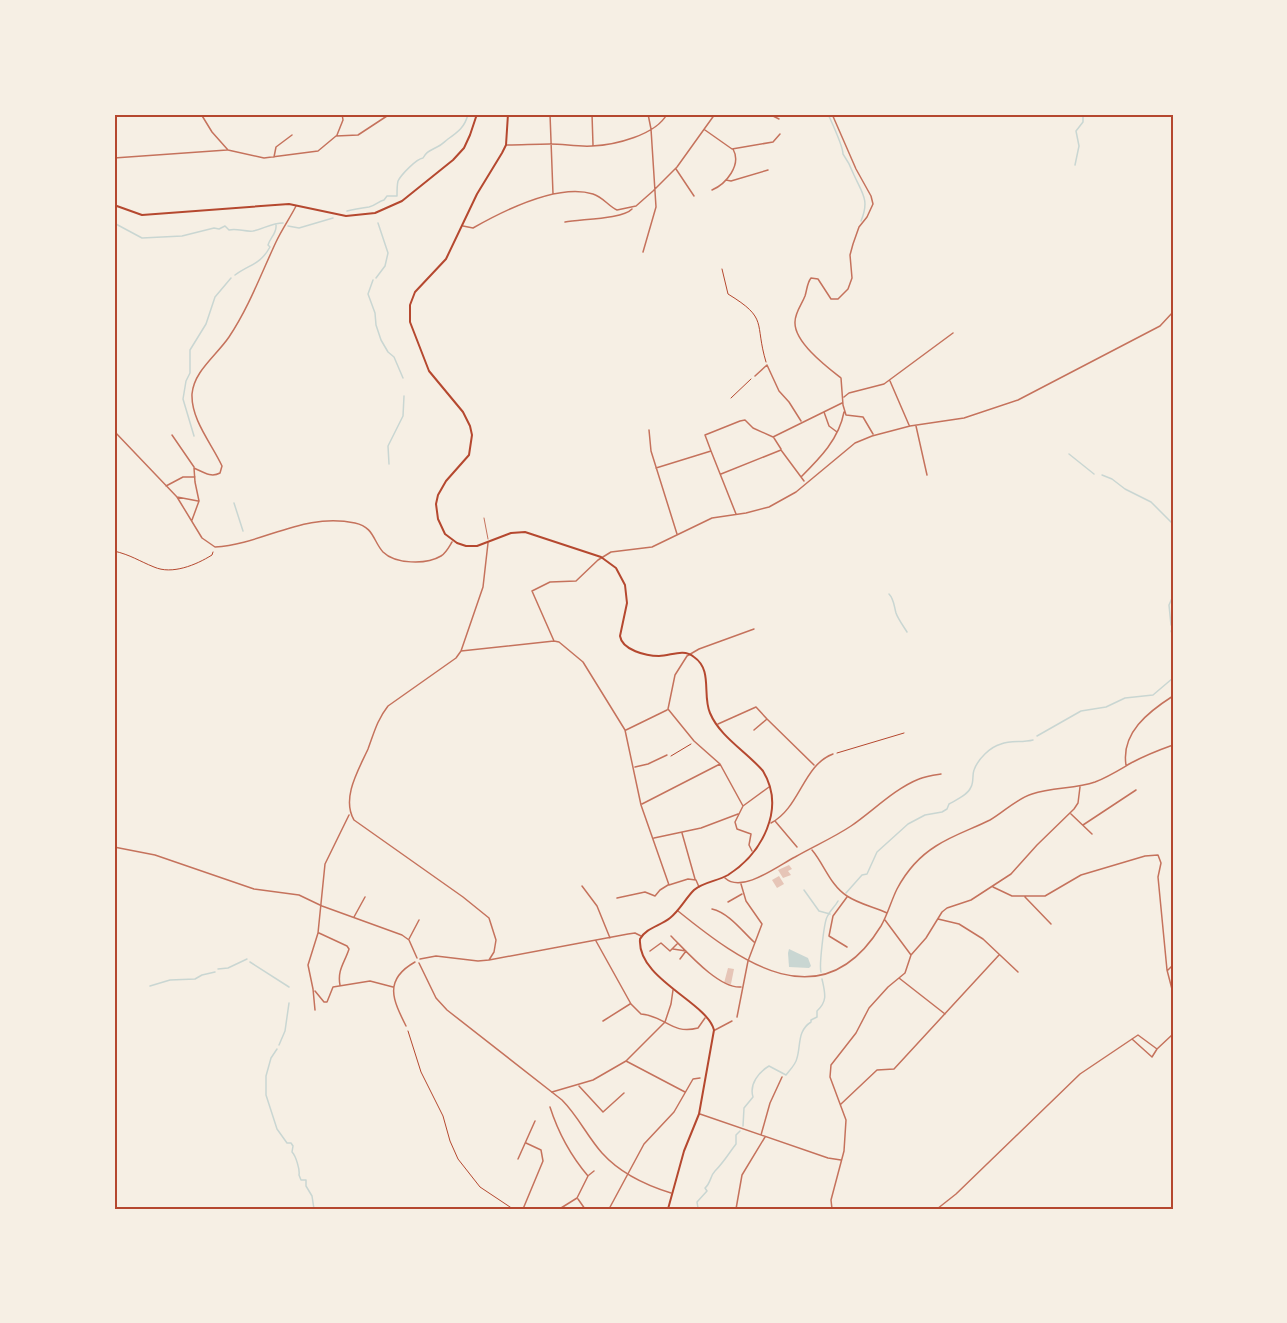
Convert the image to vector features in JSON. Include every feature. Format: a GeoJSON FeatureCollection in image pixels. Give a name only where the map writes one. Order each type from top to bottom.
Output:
{"type":"FeatureCollection","features":[{"type":"Feature","properties":{"kind":"main road"},"geometry":{"type":"LineString","coordinates":[[114,205],[129,212],[154,215],[297,205],[345,216],[366,215],[402,201],[453,160],[464,148],[477,114]]}},
{"type":"Feature","properties":{"kind":"main road"},"geometry":{"type":"LineString","coordinates":[[508,114],[506,145],[477,194],[446,259],[415,292],[410,305],[409,316],[419,349],[429,371],[463,412],[471,429],[469,455],[441,487],[436,504],[440,526],[453,541],[466,546],[488,543],[511,533],[525,532],[602,557],[616,568],[625,585],[627,603],[621,641],[630,649],[653,656],[678,652],[690,654],[696,658],[704,670],[710,712],[721,729],[764,771],[772,806],[771,823],[767,832],[737,868],[724,877],[699,887],[678,910],[641,936],[639,944],[645,959],[673,990],[713,1024],[714,1030],[699,1114],[687,1142],[668,1209]]}},
{"type":"Feature","properties":{"kind":"street"},"geometry":{"type":"LineString","coordinates":[[201,114],[212,132],[228,150]]}},
{"type":"Feature","properties":{"kind":"street"},"geometry":{"type":"LineString","coordinates":[[114,158],[228,150],[274,158],[318,151],[336,136],[343,120],[342,114]]}},
{"type":"Feature","properties":{"kind":"street"},"geometry":{"type":"LineString","coordinates":[[336,136],[358,135],[390,114]]}},
{"type":"Feature","properties":{"kind":"street"},"geometry":{"type":"LineString","coordinates":[[550,114],[553,195]]}},
{"type":"Feature","properties":{"kind":"street"},"geometry":{"type":"LineString","coordinates":[[592,114],[593,146]]}},
{"type":"Feature","properties":{"kind":"street"},"geometry":{"type":"LineString","coordinates":[[643,252],[656,207],[648,114]]}},
{"type":"Feature","properties":{"kind":"street"},"geometry":{"type":"LineString","coordinates":[[506,145],[593,146],[632,139],[662,123],[668,114]]}},
{"type":"Feature","properties":{"kind":"street"},"geometry":{"type":"LineString","coordinates":[[566,222],[628,213],[676,168],[715,114]]}},
{"type":"Feature","properties":{"kind":"street"},"geometry":{"type":"LineString","coordinates":[[769,114],[779,119]]}},
{"type":"Feature","properties":{"kind":"street"},"geometry":{"type":"LineString","coordinates":[[801,478],[833,443],[842,423],[844,411],[842,378],[810,351],[797,334],[795,317],[805,297],[809,280],[818,279],[826,294],[835,299],[848,290],[852,278],[850,255],[853,244],[873,204],[832,114]]}},
{"type":"Feature","properties":{"kind":"street"},"geometry":{"type":"LineString","coordinates":[[704,130],[732,148],[736,154],[736,162],[725,179],[712,190]]}},
{"type":"Feature","properties":{"kind":"street"},"geometry":{"type":"LineString","coordinates":[[732,148],[774,142],[780,134]]}},
{"type":"Feature","properties":{"kind":"street"},"geometry":{"type":"LineString","coordinates":[[274,158],[276,147],[292,135]]}},
{"type":"Feature","properties":{"kind":"street"},"geometry":{"type":"LineString","coordinates":[[676,168],[694,196]]}},
{"type":"Feature","properties":{"kind":"street"},"geometry":{"type":"LineString","coordinates":[[725,179],[731,181],[768,170]]}},
{"type":"Feature","properties":{"kind":"street"},"geometry":{"type":"LineString","coordinates":[[462,226],[473,228],[510,209],[569,192],[591,193],[599,196],[617,210],[632,208]]}},
{"type":"Feature","properties":{"kind":"street"},"geometry":{"type":"LineString","coordinates":[[194,468],[216,475],[220,473],[222,466],[200,425],[194,406],[193,390],[200,371],[217,355],[241,317],[280,233],[297,205]]}},
{"type":"Feature","properties":{"kind":"street"},"geometry":{"type":"LineString","coordinates":[[554,641],[532,591],[550,582],[576,581],[602,557],[619,551],[652,547],[712,518],[769,507],[796,492],[855,443],[874,435],[915,425],[964,418],[1018,400],[1160,326],[1173,312]]}},
{"type":"Feature","properties":{"kind":"street"},"geometry":{"type":"LineString","coordinates":[[843,397],[849,393],[869,390],[890,381],[953,333]]}},
{"type":"Feature","properties":{"kind":"street"},"geometry":{"type":"LineString","coordinates":[[755,376],[767,365],[779,391],[801,422]]}},
{"type":"Feature","properties":{"kind":"street"},"geometry":{"type":"LineString","coordinates":[[890,381],[910,426]]}},
{"type":"Feature","properties":{"kind":"street"},"geometry":{"type":"LineString","coordinates":[[773,437],[843,402]]}},
{"type":"Feature","properties":{"kind":"street"},"geometry":{"type":"LineString","coordinates":[[824,411],[829,426],[837,432]]}},
{"type":"Feature","properties":{"kind":"street"},"geometry":{"type":"LineString","coordinates":[[844,411],[849,417],[863,417],[874,435]]}},
{"type":"Feature","properties":{"kind":"street"},"geometry":{"type":"LineString","coordinates":[[736,514],[705,435],[745,420],[753,428],[773,437],[806,483]]}},
{"type":"Feature","properties":{"kind":"street"},"geometry":{"type":"LineString","coordinates":[[915,425],[927,475]]}},
{"type":"Feature","properties":{"kind":"street"},"geometry":{"type":"LineString","coordinates":[[114,430],[177,497],[202,538],[214,547],[247,543],[298,525],[323,521],[358,524],[373,533],[382,551],[389,556],[413,561],[439,557],[453,541]]}},
{"type":"Feature","properties":{"kind":"street"},"geometry":{"type":"LineString","coordinates":[[649,430],[651,451],[677,535]]}},
{"type":"Feature","properties":{"kind":"street"},"geometry":{"type":"LineString","coordinates":[[172,435],[194,468],[199,501],[192,520]]}},
{"type":"Feature","properties":{"kind":"street"},"geometry":{"type":"LineString","coordinates":[[656,468],[711,450]]}},
{"type":"Feature","properties":{"kind":"street"},"geometry":{"type":"LineString","coordinates":[[721,474],[781,450]]}},
{"type":"Feature","properties":{"kind":"street"},"geometry":{"type":"LineString","coordinates":[[165,486],[183,477],[195,477]]}},
{"type":"Feature","properties":{"kind":"street"},"geometry":{"type":"LineString","coordinates":[[177,497],[199,501]]}},
{"type":"Feature","properties":{"kind":"street"},"geometry":{"type":"LineString","coordinates":[[488,543],[483,587],[461,651],[388,706],[379,717],[353,782],[350,814],[361,826],[463,897],[489,918],[496,940],[494,952],[489,960]]}},
{"type":"Feature","properties":{"kind":"street"},"geometry":{"type":"LineString","coordinates":[[668,709],[675,675],[690,654],[754,629]]}},
{"type":"Feature","properties":{"kind":"street"},"geometry":{"type":"LineString","coordinates":[[461,651],[554,641],[559,642],[583,662],[625,730],[641,805],[669,885]]}},
{"type":"Feature","properties":{"kind":"street"},"geometry":{"type":"LineString","coordinates":[[1126,766],[1124,753],[1131,734],[1145,716],[1173,696]]}},
{"type":"Feature","properties":{"kind":"street"},"geometry":{"type":"LineString","coordinates":[[717,724],[756,707],[815,766]]}},
{"type":"Feature","properties":{"kind":"street"},"geometry":{"type":"LineString","coordinates":[[625,730],[668,709]]}},
{"type":"Feature","properties":{"kind":"street"},"geometry":{"type":"LineString","coordinates":[[668,709],[694,741],[720,764],[743,806]]}},
{"type":"Feature","properties":{"kind":"street"},"geometry":{"type":"LineString","coordinates":[[754,729],[767,720]]}},
{"type":"Feature","properties":{"kind":"street"},"geometry":{"type":"LineString","coordinates":[[678,910],[748,961],[780,975],[810,977],[826,974],[845,965],[866,948],[885,920],[896,890],[903,880],[924,854],[949,837],[991,819],[1028,795],[1095,782],[1173,745]]}},
{"type":"Feature","properties":{"kind":"street"},"geometry":{"type":"LineString","coordinates":[[771,823],[794,803],[815,766],[823,758],[833,754]]}},
{"type":"Feature","properties":{"kind":"street"},"geometry":{"type":"LineString","coordinates":[[634,767],[648,764],[667,755]]}},
{"type":"Feature","properties":{"kind":"street"},"geometry":{"type":"LineString","coordinates":[[641,805],[720,764]]}},
{"type":"Feature","properties":{"kind":"street"},"geometry":{"type":"LineString","coordinates":[[724,877],[727,880],[740,882],[761,876],[829,840],[899,790],[920,778],[941,774]]}},
{"type":"Feature","properties":{"kind":"street"},"geometry":{"type":"LineString","coordinates":[[832,1209],[831,1200],[842,1161],[846,1120],[830,1077],[831,1065],[856,1034],[869,1008],[904,973],[911,955],[946,908],[971,900],[1011,874],[1070,814],[1078,803],[1081,786]]}},
{"type":"Feature","properties":{"kind":"street"},"geometry":{"type":"LineString","coordinates":[[752,852],[749,845],[751,834],[736,829],[735,825],[743,806],[769,787]]}},
{"type":"Feature","properties":{"kind":"street"},"geometry":{"type":"LineString","coordinates":[[1083,825],[1136,790]]}},
{"type":"Feature","properties":{"kind":"street"},"geometry":{"type":"LineString","coordinates":[[315,1010],[308,965],[318,933],[325,864],[350,814]]}},
{"type":"Feature","properties":{"kind":"street"},"geometry":{"type":"LineString","coordinates":[[653,839],[701,828],[738,814]]}},
{"type":"Feature","properties":{"kind":"street"},"geometry":{"type":"LineString","coordinates":[[1070,814],[1092,834]]}},
{"type":"Feature","properties":{"kind":"street"},"geometry":{"type":"LineString","coordinates":[[775,821],[797,847]]}},
{"type":"Feature","properties":{"kind":"street"},"geometry":{"type":"LineString","coordinates":[[682,833],[699,887]]}},
{"type":"Feature","properties":{"kind":"street"},"geometry":{"type":"LineString","coordinates":[[114,847],[155,855],[268,892],[299,895],[322,906],[402,935],[409,940],[417,958],[420,959],[436,956],[478,961],[489,960],[636,933],[641,936]]}},
{"type":"Feature","properties":{"kind":"street"},"geometry":{"type":"LineString","coordinates":[[811,849],[830,879],[847,897],[888,914]]}},
{"type":"Feature","properties":{"kind":"street"},"geometry":{"type":"LineString","coordinates":[[992,887],[1012,896],[1045,896],[1082,875],[1152,854],[1158,855],[1160,857],[1158,877],[1167,970],[1173,993]]}},
{"type":"Feature","properties":{"kind":"street"},"geometry":{"type":"LineString","coordinates":[[617,898],[645,892],[655,896],[669,885],[688,879],[696,880]]}},
{"type":"Feature","properties":{"kind":"street"},"geometry":{"type":"LineString","coordinates":[[737,1017],[748,961],[762,924],[743,893],[740,882]]}},
{"type":"Feature","properties":{"kind":"street"},"geometry":{"type":"LineString","coordinates":[[582,886],[597,906],[610,938]]}},
{"type":"Feature","properties":{"kind":"street"},"geometry":{"type":"LineString","coordinates":[[728,902],[743,893]]}},
{"type":"Feature","properties":{"kind":"street"},"geometry":{"type":"LineString","coordinates":[[354,917],[365,897]]}},
{"type":"Feature","properties":{"kind":"street"},"geometry":{"type":"LineString","coordinates":[[847,897],[833,916],[829,931],[829,936],[833,940],[847,947]]}},
{"type":"Feature","properties":{"kind":"street"},"geometry":{"type":"LineString","coordinates":[[1024,897],[1052,924]]}},
{"type":"Feature","properties":{"kind":"street"},"geometry":{"type":"LineString","coordinates":[[712,909],[719,910],[755,943]]}},
{"type":"Feature","properties":{"kind":"street"},"geometry":{"type":"LineString","coordinates":[[937,919],[959,924],[983,939],[1018,972]]}},
{"type":"Feature","properties":{"kind":"street"},"geometry":{"type":"LineString","coordinates":[[409,940],[419,920]]}},
{"type":"Feature","properties":{"kind":"street"},"geometry":{"type":"LineString","coordinates":[[885,920],[911,955]]}},
{"type":"Feature","properties":{"kind":"street"},"geometry":{"type":"LineString","coordinates":[[318,933],[349,949],[340,967],[338,977],[340,986]]}},
{"type":"Feature","properties":{"kind":"street"},"geometry":{"type":"LineString","coordinates":[[670,936],[720,982],[737,988],[742,987]]}},
{"type":"Feature","properties":{"kind":"street"},"geometry":{"type":"LineString","coordinates":[[595,941],[631,1004],[641,1014],[652,1015],[686,1032],[698,1028],[706,1017]]}},
{"type":"Feature","properties":{"kind":"street"},"geometry":{"type":"LineString","coordinates":[[650,951],[659,943],[670,951],[673,949],[686,951]]}},
{"type":"Feature","properties":{"kind":"street"},"geometry":{"type":"LineString","coordinates":[[673,949],[678,943]]}},
{"type":"Feature","properties":{"kind":"street"},"geometry":{"type":"LineString","coordinates":[[680,959],[686,951]]}},
{"type":"Feature","properties":{"kind":"street"},"geometry":{"type":"LineString","coordinates":[[841,1104],[877,1070],[894,1069],[999,955]]}},
{"type":"Feature","properties":{"kind":"street"},"geometry":{"type":"LineString","coordinates":[[406,1026],[394,1003],[393,987],[403,970],[417,958]]}},
{"type":"Feature","properties":{"kind":"street"},"geometry":{"type":"LineString","coordinates":[[420,959],[419,963],[436,998],[447,1010],[573,1111],[614,1165],[627,1174],[672,1194]]}},
{"type":"Feature","properties":{"kind":"street"},"geometry":{"type":"LineString","coordinates":[[415,962],[419,963]]}},
{"type":"Feature","properties":{"kind":"street"},"geometry":{"type":"LineString","coordinates":[[1167,970],[1173,965]]}},
{"type":"Feature","properties":{"kind":"street"},"geometry":{"type":"LineString","coordinates":[[898,978],[945,1014]]}},
{"type":"Feature","properties":{"kind":"street"},"geometry":{"type":"LineString","coordinates":[[313,989],[324,1002],[327,1002],[333,987],[370,981],[393,987]]}},
{"type":"Feature","properties":{"kind":"street"},"geometry":{"type":"LineString","coordinates":[[551,1092],[593,1080],[626,1061],[664,1022],[671,1004],[673,990]]}},
{"type":"Feature","properties":{"kind":"street"},"geometry":{"type":"LineString","coordinates":[[603,1021],[631,1004]]}},
{"type":"Feature","properties":{"kind":"street"},"geometry":{"type":"LineString","coordinates":[[714,1030],[732,1021]]}},
{"type":"Feature","properties":{"kind":"street"},"geometry":{"type":"LineString","coordinates":[[937,1209],[956,1194],[1080,1074],[1139,1035],[1156,1049]]}},
{"type":"Feature","properties":{"kind":"street"},"geometry":{"type":"LineString","coordinates":[[1132,1039],[1152,1057],[1156,1049],[1173,1035]]}},
{"type":"Feature","properties":{"kind":"street"},"geometry":{"type":"LineString","coordinates":[[626,1061],[686,1093]]}},
{"type":"Feature","properties":{"kind":"street"},"geometry":{"type":"LineString","coordinates":[[761,1135],[770,1103],[782,1077]]}},
{"type":"Feature","properties":{"kind":"street"},"geometry":{"type":"LineString","coordinates":[[609,1209],[644,1144],[670,1117],[693,1079],[700,1078]]}},
{"type":"Feature","properties":{"kind":"street"},"geometry":{"type":"LineString","coordinates":[[578,1085],[603,1112],[624,1093]]}},
{"type":"Feature","properties":{"kind":"street"},"geometry":{"type":"LineString","coordinates":[[550,1107],[562,1138],[588,1176]]}},
{"type":"Feature","properties":{"kind":"street"},"geometry":{"type":"LineString","coordinates":[[699,1114],[842,1161]]}},
{"type":"Feature","properties":{"kind":"street"},"geometry":{"type":"LineString","coordinates":[[518,1158],[535,1121]]}},
{"type":"Feature","properties":{"kind":"street"},"geometry":{"type":"LineString","coordinates":[[736,1209],[742,1175],[766,1136]]}},
{"type":"Feature","properties":{"kind":"street"},"geometry":{"type":"LineString","coordinates":[[523,1209],[543,1161],[541,1150],[526,1143]]}},
{"type":"Feature","properties":{"kind":"street"},"geometry":{"type":"LineString","coordinates":[[559,1205],[561,1209],[578,1198],[588,1176],[594,1171]]}},
{"type":"Feature","properties":{"kind":"street"},"geometry":{"type":"LineString","coordinates":[[578,1198],[585,1209]]}},
{"type":"Feature","properties":{"kind":"lane"},"geometry":{"type":"LineString","coordinates":[[484,518],[488,543]]}},
{"type":"Feature","properties":{"kind":"path"},"geometry":{"type":"LineString","coordinates":[[722,269],[728,294],[754,313],[760,325],[761,347],[767,365]]}},
{"type":"Feature","properties":{"kind":"path"},"geometry":{"type":"LineString","coordinates":[[731,398],[755,376]]}},
{"type":"Feature","properties":{"kind":"path"},"geometry":{"type":"LineString","coordinates":[[114,551],[133,556],[153,567],[171,570],[207,558],[212,555],[214,547]]}},
{"type":"Feature","properties":{"kind":"path"},"geometry":{"type":"LineString","coordinates":[[833,754],[904,734]]}},
{"type":"Feature","properties":{"kind":"path"},"geometry":{"type":"LineString","coordinates":[[667,755],[671,756],[694,741]]}},
{"type":"Feature","properties":{"kind":"path"},"geometry":{"type":"LineString","coordinates":[[406,1026],[421,1072],[443,1116],[450,1141],[464,1166],[485,1191],[513,1209]]}},
{"type":"Feature","properties":{"kind":"shaded area"},"geometry":{"type":"Polygon","coordinates":[[[789,949],[808,958],[811,966],[809,968],[789,967],[789,949]]]}},
{"type":"Feature","properties":{"kind":"building"},"geometry":{"type":"Polygon","coordinates":[[[789,865],[792,869],[788,871],[791,875],[783,878],[778,870],[789,865]]]}},
{"type":"Feature","properties":{"kind":"building"},"geometry":{"type":"Polygon","coordinates":[[[779,876],[784,884],[777,888],[772,880],[779,876]]]}},
{"type":"Feature","properties":{"kind":"building"},"geometry":{"type":"Polygon","coordinates":[[[728,968],[734,969],[731,984],[724,983],[728,968]]]}},
{"type":"Feature","properties":{"kind":"waterway"},"geometry":{"type":"LineString","coordinates":[[347,211],[371,206],[384,200],[387,196],[397,196],[398,181],[402,175],[427,152],[458,131],[468,114]]}},
{"type":"Feature","properties":{"kind":"waterway"},"geometry":{"type":"LineString","coordinates":[[828,114],[843,154],[864,197],[865,207],[861,221]]}},
{"type":"Feature","properties":{"kind":"waterway"},"geometry":{"type":"LineString","coordinates":[[1075,165],[1079,146],[1076,131],[1083,122],[1083,114]]}},
{"type":"Feature","properties":{"kind":"waterway"},"geometry":{"type":"LineString","coordinates":[[288,226],[299,228],[333,218]]}},
{"type":"Feature","properties":{"kind":"waterway"},"geometry":{"type":"LineString","coordinates":[[114,223],[142,238],[182,236],[225,226],[229,230],[253,231],[283,223]]}},
{"type":"Feature","properties":{"kind":"waterway"},"geometry":{"type":"LineString","coordinates":[[376,278],[385,266],[388,253],[378,223]]}},
{"type":"Feature","properties":{"kind":"waterway"},"geometry":{"type":"LineString","coordinates":[[235,275],[258,261],[266,253],[276,225]]}},
{"type":"Feature","properties":{"kind":"waterway"},"geometry":{"type":"LineString","coordinates":[[194,436],[183,399],[190,373],[190,350],[206,324],[215,297],[231,278]]}},
{"type":"Feature","properties":{"kind":"waterway"},"geometry":{"type":"LineString","coordinates":[[373,280],[368,294],[375,313],[376,325],[381,340],[394,357],[403,378]]}},
{"type":"Feature","properties":{"kind":"waterway"},"geometry":{"type":"LineString","coordinates":[[389,464],[388,446],[403,416],[404,396]]}},
{"type":"Feature","properties":{"kind":"waterway"},"geometry":{"type":"LineString","coordinates":[[1069,454],[1094,474]]}},
{"type":"Feature","properties":{"kind":"waterway"},"geometry":{"type":"LineString","coordinates":[[1102,475],[1151,502],[1173,524]]}},
{"type":"Feature","properties":{"kind":"waterway"},"geometry":{"type":"LineString","coordinates":[[234,503],[243,531]]}},
{"type":"Feature","properties":{"kind":"waterway"},"geometry":{"type":"LineString","coordinates":[[889,594],[907,632]]}},
{"type":"Feature","properties":{"kind":"waterway"},"geometry":{"type":"LineString","coordinates":[[1171,625],[1169,605],[1173,596]]}},
{"type":"Feature","properties":{"kind":"waterway"},"geometry":{"type":"LineString","coordinates":[[1171,631],[1173,636]]}},
{"type":"Feature","properties":{"kind":"waterway"},"geometry":{"type":"LineString","coordinates":[[1037,736],[1081,711],[1106,707],[1125,698],[1153,695],[1173,678]]}},
{"type":"Feature","properties":{"kind":"waterway"},"geometry":{"type":"LineString","coordinates":[[846,893],[862,875],[867,874],[877,852],[908,824],[925,815],[942,812],[949,804],[967,792],[972,785],[976,766],[989,751],[1005,743],[1033,740]]}},
{"type":"Feature","properties":{"kind":"waterway"},"geometry":{"type":"LineString","coordinates":[[804,890],[819,911],[830,914]]}},
{"type":"Feature","properties":{"kind":"waterway"},"geometry":{"type":"LineString","coordinates":[[821,972],[826,921],[838,901]]}},
{"type":"Feature","properties":{"kind":"waterway"},"geometry":{"type":"LineString","coordinates":[[218,969],[228,968],[247,959]]}},
{"type":"Feature","properties":{"kind":"waterway"},"geometry":{"type":"LineString","coordinates":[[250,962],[289,987]]}},
{"type":"Feature","properties":{"kind":"waterway"},"geometry":{"type":"LineString","coordinates":[[150,986],[170,980],[195,979],[215,972]]}},
{"type":"Feature","properties":{"kind":"waterway"},"geometry":{"type":"LineString","coordinates":[[743,1126],[744,1108],[753,1097],[752,1088],[758,1075],[769,1066],[786,1075],[795,1062],[803,1030],[811,1020],[817,1017],[817,1011],[824,1000],[822,979]]}},
{"type":"Feature","properties":{"kind":"waterway"},"geometry":{"type":"LineString","coordinates":[[279,1045],[285,1031],[289,1003]]}},
{"type":"Feature","properties":{"kind":"waterway"},"geometry":{"type":"LineString","coordinates":[[277,1049],[271,1058],[266,1076],[266,1095],[277,1129],[287,1143],[293,1146],[292,1152],[299,1175],[301,1180],[306,1180],[314,1209]]}},
{"type":"Feature","properties":{"kind":"waterway"},"geometry":{"type":"LineString","coordinates":[[701,1209],[698,1208],[697,1202],[707,1191],[705,1188],[713,1173],[736,1144],[736,1135],[740,1131]]}}]}
